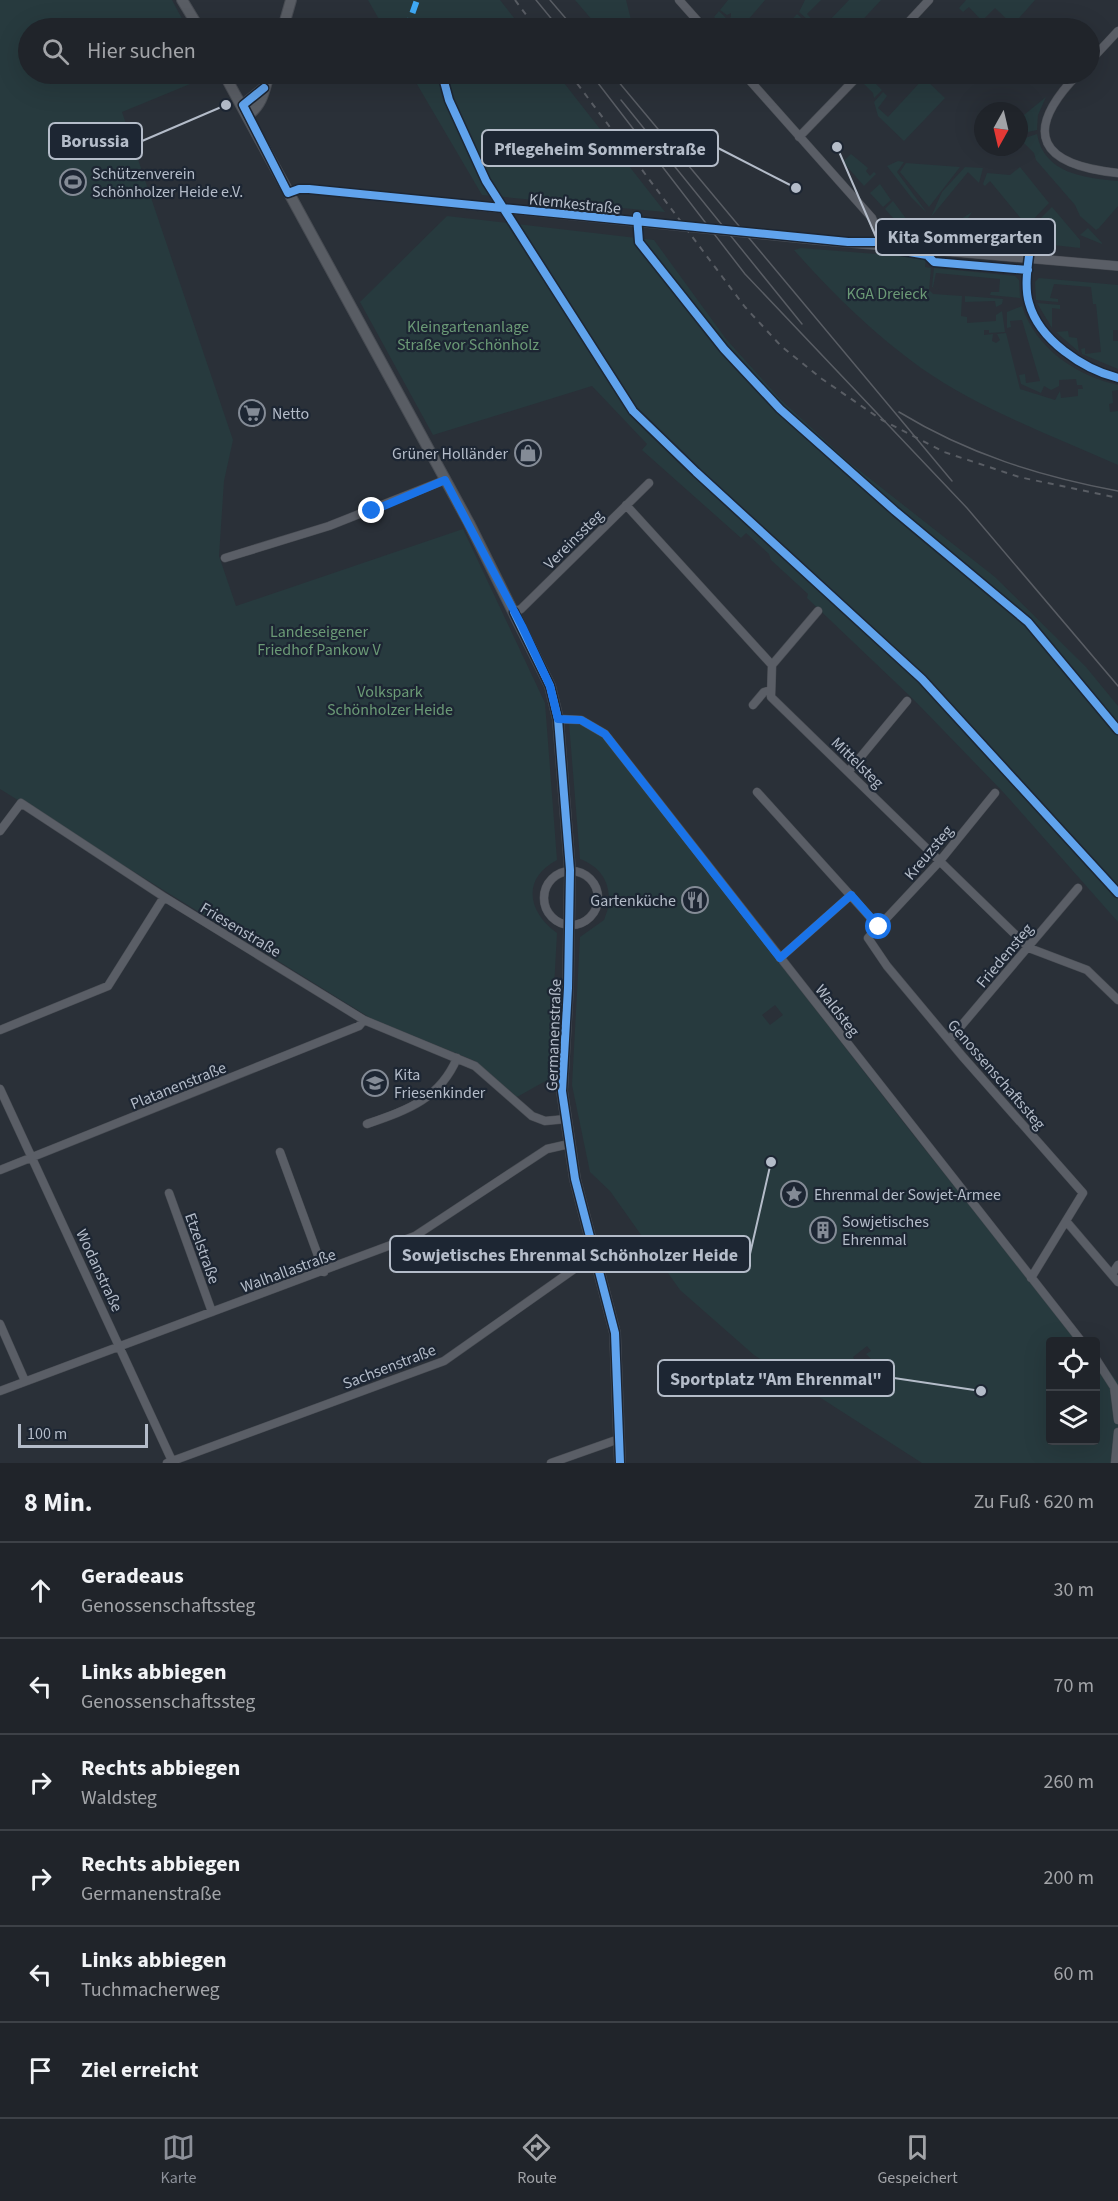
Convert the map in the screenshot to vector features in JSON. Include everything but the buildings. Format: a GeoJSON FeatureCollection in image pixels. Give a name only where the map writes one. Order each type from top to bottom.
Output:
{"type":"FeatureCollection","features":[{"type":"Feature","properties":{"kind":"main road"},"geometry":{"type":"LineString","coordinates":[[182,0],[193,18]]}},
{"type":"Feature","properties":{"kind":"main road"},"geometry":{"type":"LineString","coordinates":[[286,18],[291,0]]}},
{"type":"Feature","properties":{"kind":"main road","name":"Germanenstraße"},"geometry":{"type":"LineString","coordinates":[[230,84],[445,480],[550,686],[558,719],[570,870],[570,925],[562,1081],[575,1179],[615,1333],[620,1463]]}},
{"type":"Feature","properties":{"kind":"main road"},"geometry":{"type":"LineString","coordinates":[[245,110],[259,106],[265,84]]}},
{"type":"Feature","properties":{"kind":"street"},"geometry":{"type":"LineString","coordinates":[[679,0],[695,18]]}},
{"type":"Feature","properties":{"kind":"street"},"geometry":{"type":"LineString","coordinates":[[912,18],[928,0]]}},
{"type":"Feature","properties":{"kind":"street"},"geometry":{"type":"LineString","coordinates":[[1100,50],[1118,31]]}},
{"type":"Feature","properties":{"kind":"street"},"geometry":{"type":"LineString","coordinates":[[753,84],[872,218],[879,235],[878,244]]}},
{"type":"Feature","properties":{"kind":"street"},"geometry":{"type":"LineString","coordinates":[[800,137],[850,84]]}},
{"type":"Feature","properties":{"kind":"street"},"geometry":{"type":"LineString","coordinates":[[1069,84],[1046,117],[1049,146],[1060,158],[1079,168],[1118,173]]}},
{"type":"Feature","properties":{"kind":"street","name":"Klemkestraße"},"geometry":{"type":"LineString","coordinates":[[288,193],[299,189],[309,189],[1118,266]]}},
{"type":"Feature","properties":{"kind":"street"},"geometry":{"type":"LineString","coordinates":[[1029,258],[1027,289],[1029,303],[1041,326],[1070,354],[1118,378]]}},
{"type":"Feature","properties":{"kind":"street"},"geometry":{"type":"LineString","coordinates":[[225,558],[329,526],[445,480]]}},
{"type":"Feature","properties":{"kind":"street","name":"Vereinssteg"},"geometry":{"type":"LineString","coordinates":[[514,612],[521,609],[649,483]]}},
{"type":"Feature","properties":{"kind":"street"},"geometry":{"type":"LineString","coordinates":[[626,505],[772,665]]}},
{"type":"Feature","properties":{"kind":"street"},"geometry":{"type":"LineString","coordinates":[[753,705],[764,692],[771,690],[772,665],[818,611]]}},
{"type":"Feature","properties":{"kind":"street","name":"Mittelsteg"},"geometry":{"type":"LineString","coordinates":[[771,690],[771,697],[1029,948],[1086,970],[1118,1000]]}},
{"type":"Feature","properties":{"kind":"street"},"geometry":{"type":"LineString","coordinates":[[849,771],[907,701]]}},
{"type":"Feature","properties":{"kind":"street","name":"Waldsteg"},"geometry":{"type":"LineString","coordinates":[[558,719],[581,720],[605,734],[1079,1337]]}},
{"type":"Feature","properties":{"kind":"street"},"geometry":{"type":"LineString","coordinates":[[758,792],[879,927]]}},
{"type":"Feature","properties":{"kind":"street","name":"Kreuzsteg"},"geometry":{"type":"LineString","coordinates":[[879,927],[939,862],[995,793]]}},
{"type":"Feature","properties":{"kind":"street","name":"Friesenstraße"},"geometry":{"type":"LineString","coordinates":[[0,831],[21,803],[164,897],[364,1020],[457,1058],[489,1077],[532,1116],[545,1121],[566,1119]]}},
{"type":"Feature","properties":{"kind":"street"},"geometry":{"type":"LineString","coordinates":[[570,870],[578,871],[591,879],[598,894],[598,902],[588,919],[570,925],[551,917],[546,910],[544,894],[550,880],[570,870]]}},
{"type":"Feature","properties":{"kind":"street","name":"Friedensteg"},"geometry":{"type":"LineString","coordinates":[[950,1039],[1078,888]]}},
{"type":"Feature","properties":{"kind":"street"},"geometry":{"type":"LineString","coordinates":[[780,958],[851,895]]}},
{"type":"Feature","properties":{"kind":"street"},"geometry":{"type":"LineString","coordinates":[[0,1030],[108,986],[164,897]]}},
{"type":"Feature","properties":{"kind":"street","name":"Genossenschaftssteg"},"geometry":{"type":"LineString","coordinates":[[879,927],[868,938],[875,951],[1083,1193],[1031,1278]]}},
{"type":"Feature","properties":{"kind":"street","name":"Platanenstraße"},"geometry":{"type":"LineString","coordinates":[[0,1170],[358,1026],[364,1020]]}},
{"type":"Feature","properties":{"kind":"street"},"geometry":{"type":"LineString","coordinates":[[367,1124],[401,1112],[434,1092],[450,1075],[457,1058]]}},
{"type":"Feature","properties":{"kind":"street","name":"Wodanstraße"},"geometry":{"type":"LineString","coordinates":[[0,1089],[120,1346],[171,1462]]}},
{"type":"Feature","properties":{"kind":"street","name":"Walhallastraße"},"geometry":{"type":"LineString","coordinates":[[0,1391],[324,1272],[415,1236],[547,1149],[569,1144]]}},
{"type":"Feature","properties":{"kind":"street"},"geometry":{"type":"LineString","coordinates":[[280,1152],[324,1272]]}},
{"type":"Feature","properties":{"kind":"street","name":"Etzelstraße"},"geometry":{"type":"LineString","coordinates":[[169,1193],[212,1312]]}},
{"type":"Feature","properties":{"kind":"street"},"geometry":{"type":"LineString","coordinates":[[1066,1221],[1118,1282]]}},
{"type":"Feature","properties":{"kind":"street","name":"Sachsenstraße"},"geometry":{"type":"LineString","coordinates":[[171,1462],[444,1361],[587,1260],[596,1257]]}},
{"type":"Feature","properties":{"kind":"street"},"geometry":{"type":"LineString","coordinates":[[1112,1274],[1118,1265]]}},
{"type":"Feature","properties":{"kind":"street"},"geometry":{"type":"LineString","coordinates":[[0,1324],[26,1381]]}},
{"type":"Feature","properties":{"kind":"street"},"geometry":{"type":"LineString","coordinates":[[1100,1366],[1114,1386],[1118,1420]]}},
{"type":"Feature","properties":{"kind":"street"},"geometry":{"type":"LineString","coordinates":[[1115,1463],[1118,1432]]}},
{"type":"Feature","properties":{"kind":"street"},"geometry":{"type":"LineString","coordinates":[[551,1463],[620,1439]]}},
{"type":"Feature","properties":{"kind":"green space","name":"Volkspark Schönholzer Heide"},"geometry":{"type":"Polygon","coordinates":[[[0,0],[172,0],[182,18],[18,18],[18,84],[190,84],[122,112],[233,440],[224,481],[219,556],[236,606],[463,529],[545,703],[557,860],[538,876],[533,896],[540,915],[557,933],[549,1079],[517,1097],[475,1061],[372,1019],[0,789],[0,0]]]}},
{"type":"Feature","properties":{"kind":"green space"},"geometry":{"type":"Polygon","coordinates":[[[368,0],[500,0],[514,18],[378,18],[368,0]]]}},
{"type":"Feature","properties":{"kind":"green space"},"geometry":{"type":"Polygon","coordinates":[[[575,0],[626,0],[630,18],[590,18],[575,0]]]}},
{"type":"Feature","properties":{"kind":"green space"},"geometry":{"type":"Polygon","coordinates":[[[728,0],[765,0],[750,18],[730,18],[731,13],[727,15],[720,10],[728,0]]]}},
{"type":"Feature","properties":{"kind":"green space"},"geometry":{"type":"Polygon","coordinates":[[[805,0],[821,0],[807,14],[811,18],[806,18],[799,12],[805,0]]]}},
{"type":"Feature","properties":{"kind":"green space"},"geometry":{"type":"Polygon","coordinates":[[[849,0],[881,0],[864,18],[832,18],[849,0]]]}},
{"type":"Feature","properties":{"kind":"green space"},"geometry":{"type":"Polygon","coordinates":[[[966,0],[1035,0],[1019,18],[1006,18],[995,8],[985,18],[979,18],[969,7],[963,12],[959,8],[966,0]]]}},
{"type":"Feature","properties":{"kind":"green space"},"geometry":{"type":"Polygon","coordinates":[[[719,11],[726,18],[715,18],[719,11]]]}},
{"type":"Feature","properties":{"kind":"green space"},"geometry":{"type":"Polygon","coordinates":[[[417,84],[565,84],[665,212],[482,195],[417,84]]]}},
{"type":"Feature","properties":{"kind":"green space"},"geometry":{"type":"Polygon","coordinates":[[[864,84],[876,84],[882,90],[874,98],[873,93],[864,84]]]}},
{"type":"Feature","properties":{"kind":"green space"},"geometry":{"type":"Polygon","coordinates":[[[918,84],[930,84],[945,98],[904,141],[878,116],[874,102],[883,92],[887,96],[878,108],[888,117],[918,84]]]}},
{"type":"Feature","properties":{"kind":"green space"},"geometry":{"type":"Polygon","coordinates":[[[1046,97],[1038,115],[1037,130],[1028,132],[1028,112],[1046,97]]]}},
{"type":"Feature","properties":{"kind":"green space"},"geometry":{"type":"Polygon","coordinates":[[[1037,134],[1041,147],[1057,166],[1092,178],[1118,181],[1118,206],[1099,228],[1096,230],[1080,216],[1075,205],[1036,160],[1034,153],[1028,147],[1028,137],[1037,134]]]}},
{"type":"Feature","properties":{"kind":"green space"},"geometry":{"type":"Polygon","coordinates":[[[851,154],[868,168],[866,171],[870,176],[874,172],[876,174],[864,186],[843,162],[851,154]]]}},
{"type":"Feature","properties":{"kind":"green space"},"geometry":{"type":"Polygon","coordinates":[[[898,161],[904,162],[897,172],[927,213],[911,197],[887,166],[898,161]]]}},
{"type":"Feature","properties":{"kind":"green space"},"geometry":{"type":"Polygon","coordinates":[[[906,163],[960,167],[929,207],[900,172],[906,163]]]}},
{"type":"Feature","properties":{"kind":"green space"},"geometry":{"type":"Polygon","coordinates":[[[965,167],[983,168],[979,183],[968,172],[931,217],[942,192],[965,167]]]}},
{"type":"Feature","properties":{"kind":"green space"},"geometry":{"type":"Polygon","coordinates":[[[1020,167],[1049,203],[1027,226],[990,181],[985,186],[983,184],[987,173],[1010,175],[1020,167]]]}},
{"type":"Feature","properties":{"kind":"green space"},"geometry":{"type":"Polygon","coordinates":[[[880,184],[891,200],[883,207],[870,193],[880,184]]]}},
{"type":"Feature","properties":{"kind":"green space"},"geometry":{"type":"Polygon","coordinates":[[[893,201],[916,232],[905,231],[885,209],[893,201]]]}},
{"type":"Feature","properties":{"kind":"green space"},"geometry":{"type":"Polygon","coordinates":[[[1052,207],[1080,240],[1080,248],[1044,244],[1044,234],[1036,223],[1052,207]]]}},
{"type":"Feature","properties":{"kind":"green space"},"geometry":{"type":"Polygon","coordinates":[[[972,212],[968,218],[985,239],[942,235],[954,218],[961,219],[972,212]]]}},
{"type":"Feature","properties":{"kind":"green space","name":"Kleingartenanlage Straße vor Schönholz"},"geometry":{"type":"Polygon","coordinates":[[[447,216],[654,240],[726,339],[781,400],[850,463],[995,577],[1086,667],[1118,706],[1118,922],[1004,793],[914,700],[807,598],[808,594],[771,560],[769,554],[746,533],[741,538],[642,450],[647,444],[592,386],[433,435],[360,302],[447,216]]]}},
{"type":"Feature","properties":{"kind":"green space"},"geometry":{"type":"Polygon","coordinates":[[[1088,228],[1102,243],[1102,244],[1080,235],[1088,228]]]}},
{"type":"Feature","properties":{"kind":"green space","name":"KGA Dreieck"},"geometry":{"type":"Polygon","coordinates":[[[801,248],[926,258],[925,267],[931,268],[929,290],[933,294],[962,296],[961,316],[967,317],[967,323],[996,321],[996,315],[1002,311],[1005,332],[989,333],[989,330],[984,330],[984,335],[993,334],[992,341],[996,343],[1000,340],[997,334],[1006,333],[1020,389],[1055,400],[1060,391],[1061,398],[1078,396],[1078,389],[1083,389],[1082,385],[1077,385],[1076,379],[1059,380],[1059,386],[1051,390],[1044,386],[1041,393],[1021,384],[1019,375],[1025,374],[1026,383],[1040,381],[1022,320],[1010,321],[1011,327],[1007,328],[1007,312],[1022,306],[1037,335],[1060,358],[1088,375],[1118,385],[1118,390],[1112,391],[1113,403],[1109,404],[1110,412],[1118,411],[1118,465],[992,409],[921,368],[870,327],[823,282],[794,250],[801,248]]]}},
{"type":"Feature","properties":{"kind":"green space"},"geometry":{"type":"Polygon","coordinates":[[[934,268],[1015,276],[1019,280],[1020,298],[990,295],[991,292],[999,292],[1000,279],[936,273],[933,287],[942,290],[932,287],[934,268]]]}},
{"type":"Feature","properties":{"kind":"green space"},"geometry":{"type":"Polygon","coordinates":[[[1039,278],[1118,285],[1118,330],[1113,330],[1113,341],[1118,341],[1118,369],[1082,354],[1081,349],[1085,348],[1085,354],[1101,352],[1096,304],[1093,304],[1091,287],[1054,284],[1050,298],[1058,299],[1058,302],[1036,300],[1035,282],[1039,278]]]}},
{"type":"Feature","properties":{"kind":"green space"},"geometry":{"type":"Polygon","coordinates":[[[965,296],[1003,299],[1002,304],[996,307],[995,301],[965,302],[965,296]]]}},
{"type":"Feature","properties":{"kind":"green space"},"geometry":{"type":"Polygon","coordinates":[[[1037,303],[1060,305],[1060,309],[1052,308],[1052,328],[1037,303]]]}},
{"type":"Feature","properties":{"kind":"green space"},"geometry":{"type":"Polygon","coordinates":[[[1068,331],[1069,337],[1077,338],[1079,352],[1056,332],[1068,331]]]}},
{"type":"Feature","properties":{"kind":"green space"},"geometry":{"type":"Polygon","coordinates":[[[569,723],[583,725],[605,739],[911,1132],[1075,1337],[1046,1337],[1046,1445],[1100,1445],[1100,1363],[1118,1382],[1118,1463],[922,1463],[754,1355],[680,1290],[610,1191],[590,1172],[572,1085],[580,937],[604,920],[612,897],[609,897],[604,878],[592,865],[580,859],[569,723]],[[688,892],[685,905],[702,908],[705,895],[688,892]],[[775,1005],[762,1015],[770,1025],[783,1015],[775,1005]],[[867,1346],[853,1357],[856,1362],[860,1359],[867,1369],[875,1363],[866,1354],[871,1351],[867,1346]]]}},
{"type":"Feature","properties":{"kind":"tram line"},"geometry":{"type":"LineString","coordinates":[[536,0],[551,18]]}},
{"type":"Feature","properties":{"kind":"tram line"},"geometry":{"type":"LineString","coordinates":[[550,0],[565,18]]}},
{"type":"Feature","properties":{"kind":"tram line"},"geometry":{"type":"LineString","coordinates":[[599,84],[745,274],[967,508],[1118,686]]}},
{"type":"Feature","properties":{"kind":"tram line"},"geometry":{"type":"LineString","coordinates":[[620,84],[952,481]]}},
{"type":"Feature","properties":{"kind":"tram line"},"geometry":{"type":"LineString","coordinates":[[621,100],[802,324]]}},
{"type":"Feature","properties":{"kind":"tram line"},"geometry":{"type":"LineString","coordinates":[[899,412],[951,440],[1005,462],[1060,478],[1118,491]]}},
{"type":"Feature","properties":{"kind":"railway"},"geometry":{"type":"LineString","coordinates":[[515,0],[528,18]]}},
{"type":"Feature","properties":{"kind":"railway"},"geometry":{"type":"LineString","coordinates":[[578,84],[745,307],[781,346],[822,379],[882,420],[944,452],[1019,477],[1118,498]]}},
{"type":"Feature","properties":{"kind":"marked path"},"geometry":{"type":"LineString","coordinates":[[411,18],[417,0]]}},
{"type":"Feature","properties":{"kind":"cycle path"},"geometry":{"type":"LineString","coordinates":[[445,84],[449,100],[486,181],[633,411],[696,472],[922,679],[1118,893]]}},
{"type":"Feature","properties":{"kind":"cycle path"},"geometry":{"type":"LineString","coordinates":[[264,88],[243,105],[288,193],[299,189],[309,189],[848,242],[931,242],[938,238],[1030,248],[1027,290],[1029,303],[1042,329],[1052,341],[1077,360],[1118,378]]}},
{"type":"Feature","properties":{"kind":"cycle path"},"geometry":{"type":"LineString","coordinates":[[637,216],[639,242],[724,349],[780,409],[895,511],[1028,622],[1118,730]]}},
{"type":"Feature","properties":{"kind":"cycle path"},"geometry":{"type":"LineString","coordinates":[[891,249],[927,255],[934,262],[1028,270]]}},
{"type":"Feature","properties":{"kind":"cycle path"},"geometry":{"type":"LineString","coordinates":[[514,612],[550,686],[558,719],[570,870],[568,988],[562,1091],[575,1179],[615,1333],[620,1463]]}},
{"type":"Feature","properties":{"kind":"place","name":"Borussia"},"geometry":{"type":"Point","coordinates":[226,105]}},
{"type":"Feature","properties":{"kind":"place","name":"Kita Sommergarten"},"geometry":{"type":"Point","coordinates":[837,147]}},
{"type":"Feature","properties":{"kind":"place","name":"Schützenverein Schönholzer Heide e.V."},"geometry":{"type":"Point","coordinates":[73,182]}},
{"type":"Feature","properties":{"kind":"place","name":"Pflegeheim Sommerstraße"},"geometry":{"type":"Point","coordinates":[796,188]}},
{"type":"Feature","properties":{"kind":"place","name":"Netto"},"geometry":{"type":"Point","coordinates":[252,413]}},
{"type":"Feature","properties":{"kind":"place","name":"Grüner Holländer"},"geometry":{"type":"Point","coordinates":[528,453]}},
{"type":"Feature","properties":{"kind":"place","name":"Gartenküche"},"geometry":{"type":"Point","coordinates":[695,900]}},
{"type":"Feature","properties":{"kind":"place","name":"Kita Friesenkinder"},"geometry":{"type":"Point","coordinates":[375,1083]}},
{"type":"Feature","properties":{"kind":"place","name":"Sowjetisches Ehrenmal Schönholzer Heide"},"geometry":{"type":"Point","coordinates":[771,1162]}},
{"type":"Feature","properties":{"kind":"place","name":"Ehrenmal der Sowjet-Armee"},"geometry":{"type":"Point","coordinates":[794,1194]}},
{"type":"Feature","properties":{"kind":"place","name":"Sowjetisches Ehrenmal"},"geometry":{"type":"Point","coordinates":[823,1230]}},
{"type":"Feature","properties":{"kind":"place","name":"Sportplatz \"Am Ehrenmal\""},"geometry":{"type":"Point","coordinates":[981,1391]}},
{"type":"Feature","properties":{"kind":"route"},"geometry":{"type":"LineString","coordinates":[[372,511],[445,480],[522,626],[550,686],[558,719],[581,720],[605,734],[780,958],[851,895],[879,927]]}},
{"type":"Feature","properties":{"kind":"park label","name":"Landeseigener Friedhof Pankow V"},"geometry":{"type":"Point","coordinates":[319,640]}}]}
